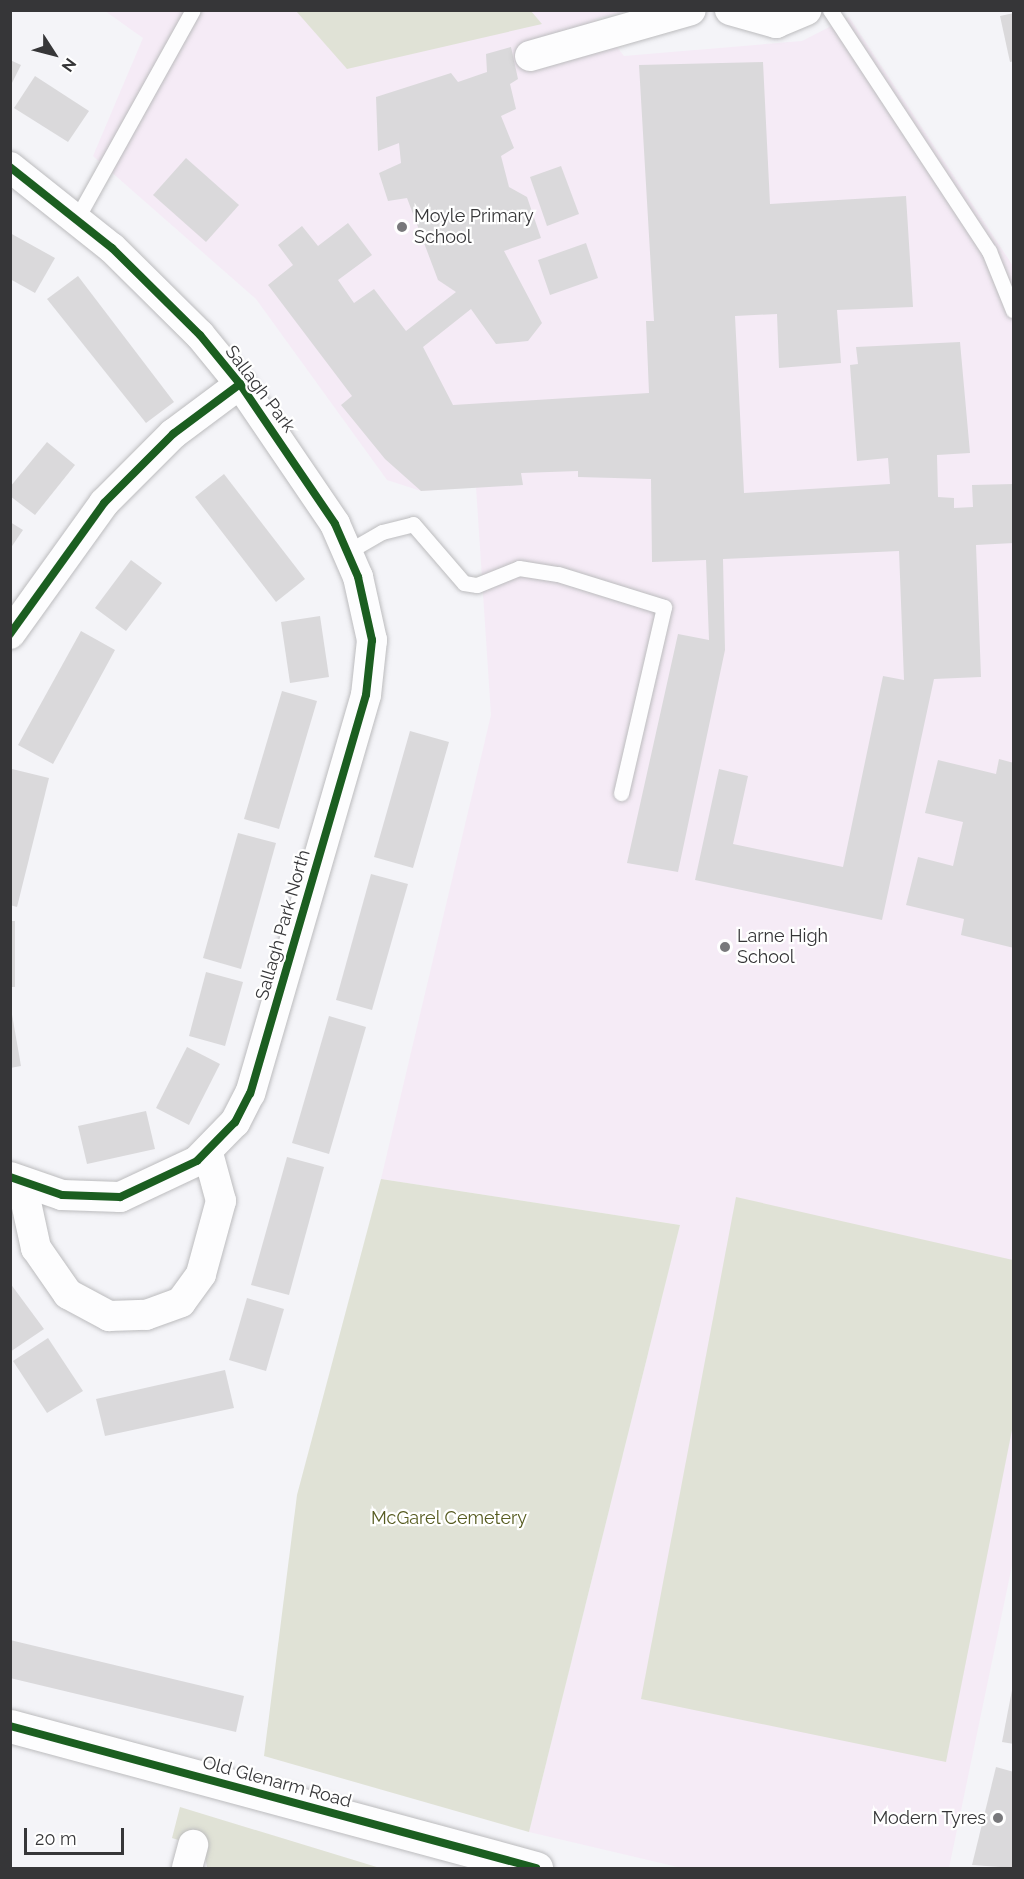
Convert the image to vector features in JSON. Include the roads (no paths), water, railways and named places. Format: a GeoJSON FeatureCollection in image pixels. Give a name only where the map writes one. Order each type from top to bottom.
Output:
{"type":"FeatureCollection","features":[{"type":"Feature","properties":{"kind":"street"},"geometry":{"type":"LineString","coordinates":[[530,56],[691,10]]}},
{"type":"Feature","properties":{"kind":"street"},"geometry":{"type":"LineString","coordinates":[[730,10],[776,23],[806,10]]}},
{"type":"Feature","properties":{"kind":"street","name":"Sallagh Park"},"geometry":{"type":"LineString","coordinates":[[10,167],[77,218],[200,335],[240,384],[317,493],[349,551],[372,628],[366,695]]}},
{"type":"Feature","properties":{"kind":"street"},"geometry":{"type":"LineString","coordinates":[[10,634],[104,503],[173,434],[240,384]]}},
{"type":"Feature","properties":{"kind":"street","name":"Sallagh Park North"},"geometry":{"type":"LineString","coordinates":[[208,1153],[235,1122],[250,1093],[366,695]]}},
{"type":"Feature","properties":{"kind":"street"},"geometry":{"type":"LineString","coordinates":[[208,1153],[221,1202],[201,1274],[181,1302],[146,1315],[109,1317],[68,1294],[36,1248],[16,1180],[73,1197],[120,1197],[169,1178],[208,1153]]}},
{"type":"Feature","properties":{"kind":"street","name":"Old Glenarm Road"},"geometry":{"type":"LineString","coordinates":[[10,1726],[536,1869]]}},
{"type":"Feature","properties":{"kind":"lane"},"geometry":{"type":"LineString","coordinates":[[77,218],[193,10]]}},
{"type":"Feature","properties":{"kind":"lane"},"geometry":{"type":"LineString","coordinates":[[830,10],[989,251],[1013,310]]}},
{"type":"Feature","properties":{"kind":"lane"},"geometry":{"type":"LineString","coordinates":[[349,551],[382,532],[413,524],[464,583],[477,585],[519,568],[558,574],[664,607],[621,793]]}},
{"type":"Feature","properties":{"kind":"place","name":"Moyle Primary School"},"geometry":{"type":"Point","coordinates":[402,227]}},
{"type":"Feature","properties":{"kind":"place","name":"Larne High School"},"geometry":{"type":"Point","coordinates":[725,947]}},
{"type":"Feature","properties":{"kind":"place","name":"Modern Tyres"},"geometry":{"type":"Point","coordinates":[998,1818]}},
{"type":"Feature","properties":{"kind":"park label","name":"McGarel Cemetery"},"geometry":{"type":"Point","coordinates":[449,1518]}}]}
